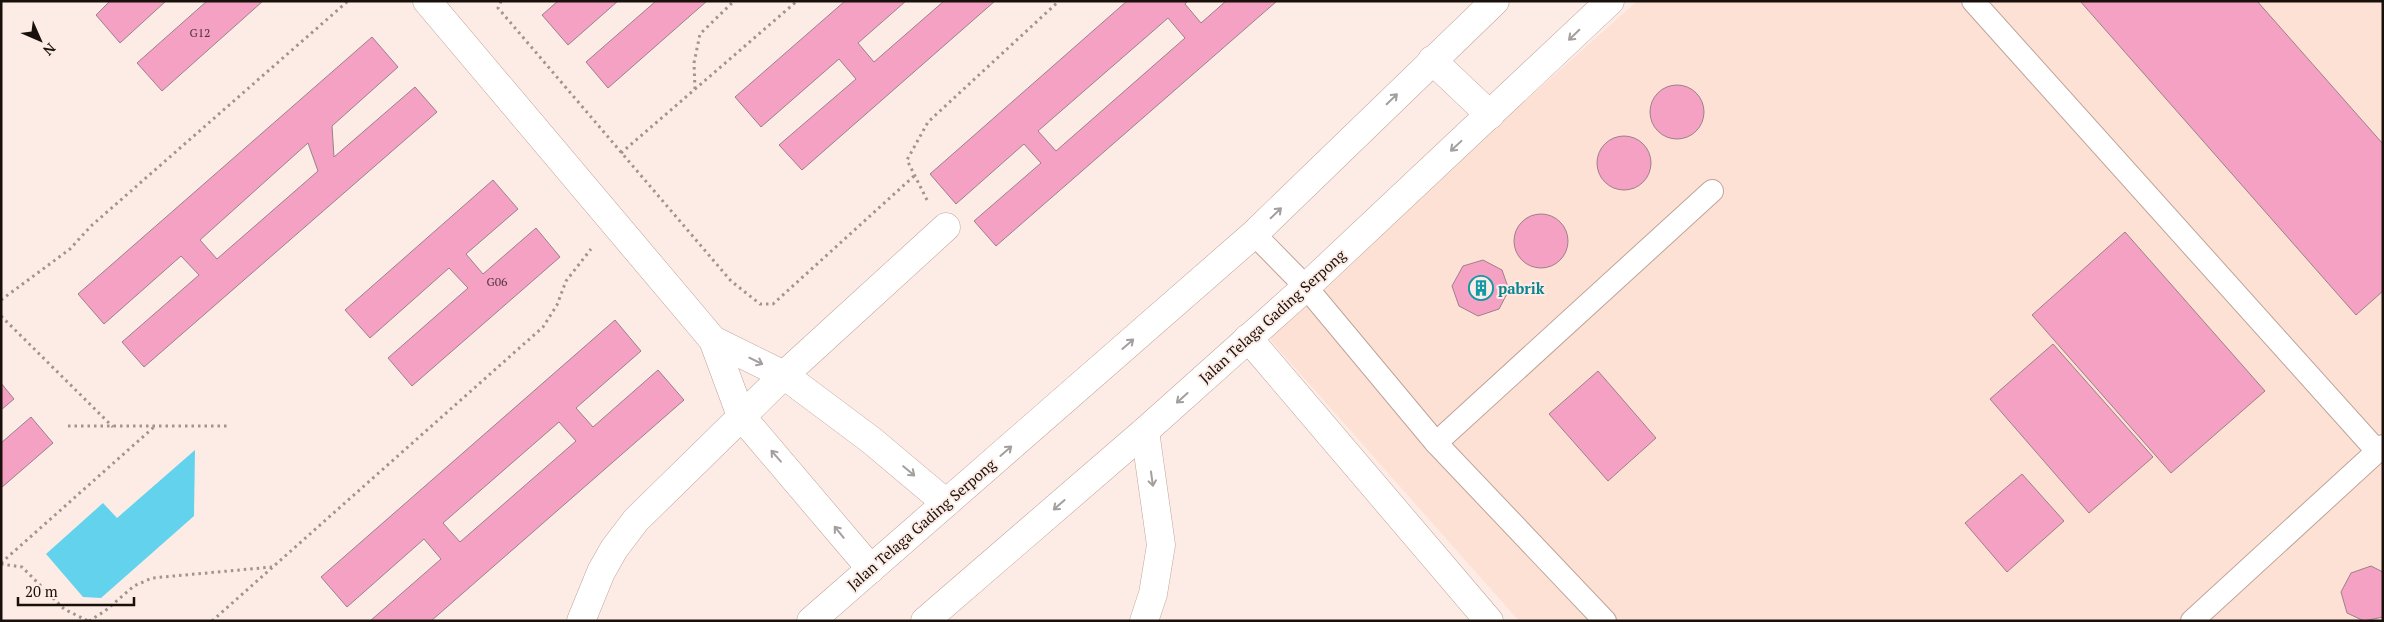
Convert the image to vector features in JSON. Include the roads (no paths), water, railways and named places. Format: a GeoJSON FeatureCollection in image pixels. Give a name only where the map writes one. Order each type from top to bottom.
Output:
{"type":"FeatureCollection","features":[{"type":"Feature","properties":{"kind":"street"},"geometry":{"type":"LineString","coordinates":[[427,1],[713,340],[741,416],[871,569]]}},
{"type":"Feature","properties":{"kind":"street","name":"Jalan Telaga Gading Serpong"},"geometry":{"type":"LineString","coordinates":[[811,621],[1254,234],[1495,1]]}},
{"type":"Feature","properties":{"kind":"street","name":"Jalan Telaga Gading Serpong"},"geometry":{"type":"LineString","coordinates":[[925,621],[1146,431],[1306,287],[1610,1]]}},
{"type":"Feature","properties":{"kind":"street"},"geometry":{"type":"LineString","coordinates":[[1432,60],[1490,115]]}},
{"type":"Feature","properties":{"kind":"street"},"geometry":{"type":"LineString","coordinates":[[580,621],[601,572],[636,520],[784,375],[946,227]]}},
{"type":"Feature","properties":{"kind":"street"},"geometry":{"type":"LineString","coordinates":[[1248,338],[1489,621]]}},
{"type":"Feature","properties":{"kind":"street"},"geometry":{"type":"LineString","coordinates":[[713,340],[784,375],[871,440],[946,503]]}},
{"type":"Feature","properties":{"kind":"street"},"geometry":{"type":"LineString","coordinates":[[1144,621],[1153,594],[1161,545],[1146,431]]}},
{"type":"Feature","properties":{"kind":"lane"},"geometry":{"type":"LineString","coordinates":[[1972,1],[2380,448],[2192,621]]}},
{"type":"Feature","properties":{"kind":"lane"},"geometry":{"type":"LineString","coordinates":[[1436,443],[1712,190]]}},
{"type":"Feature","properties":{"kind":"lane"},"geometry":{"type":"LineString","coordinates":[[1254,234],[1306,287],[1436,443],[1605,621]]}},
{"type":"Feature","properties":{"kind":"water"},"geometry":{"type":"Polygon","coordinates":[[[195,450],[194,516],[101,598],[83,597],[46,554],[103,503],[117,518],[195,450]]]}},
{"type":"Feature","properties":{"kind":"place","name":"pabrik"},"geometry":{"type":"Point","coordinates":[1481,288]}}]}
